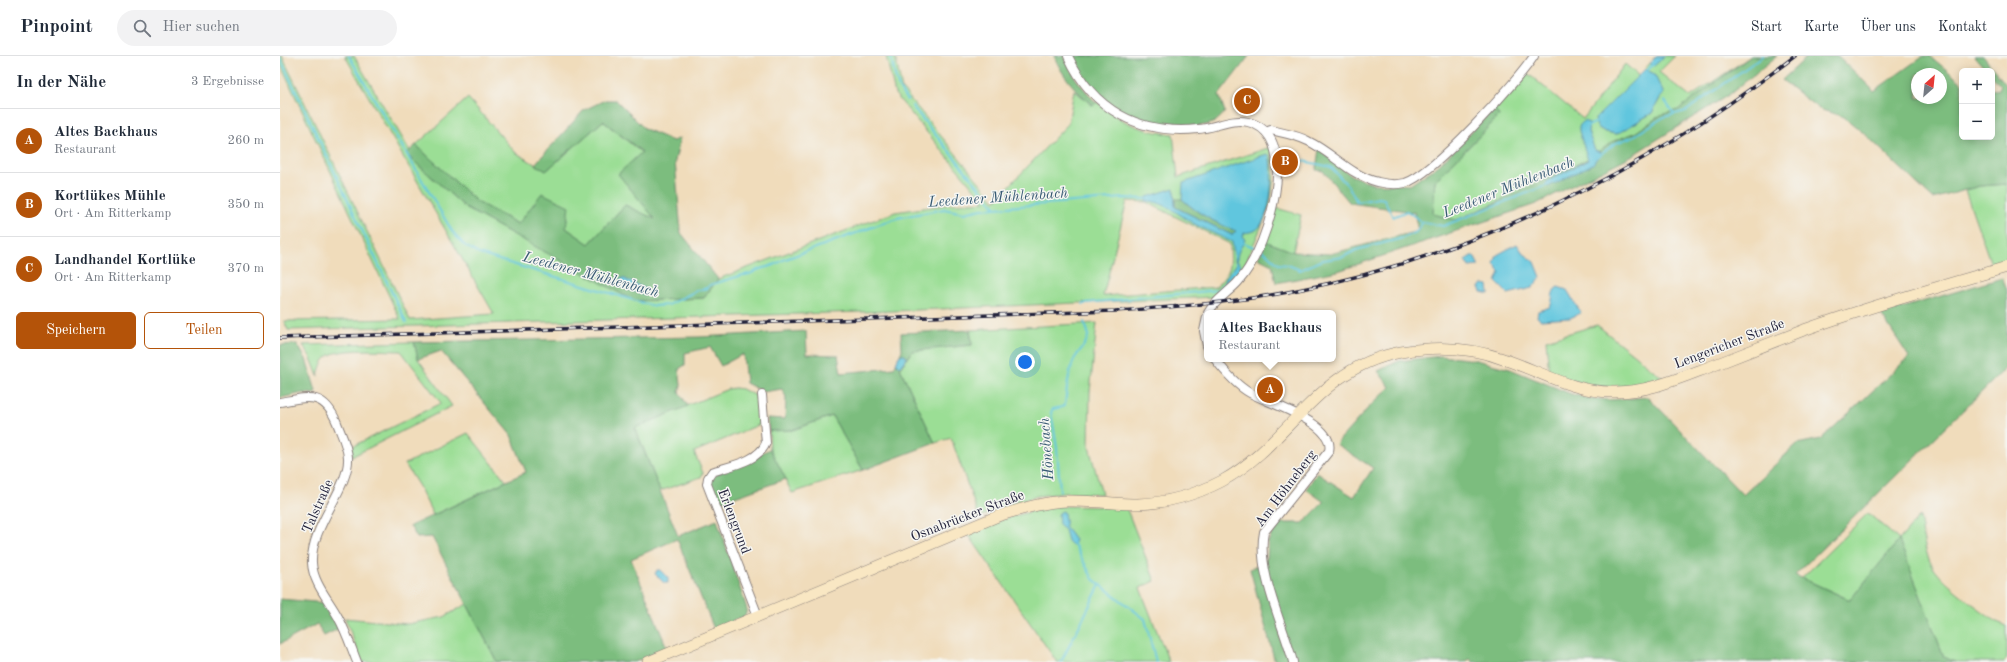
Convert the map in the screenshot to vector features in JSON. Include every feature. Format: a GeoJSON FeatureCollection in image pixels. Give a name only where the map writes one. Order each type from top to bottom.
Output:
{"type":"FeatureCollection","features":[{"type":"Feature","properties":{"kind":"main road","name":"Lengericher Straße"},"geometry":{"type":"LineString","coordinates":[[1461,349],[1504,359],[1562,383],[1588,390],[1612,392],[1640,390],[1671,382],[1807,329],[1886,302],[2007,267]]}},
{"type":"Feature","properties":{"kind":"main road","name":"Osnabrücker Straße"},"geometry":{"type":"LineString","coordinates":[[648,662],[998,516],[1040,504],[1068,501],[1139,504],[1160,502],[1198,492],[1225,480],[1252,460],[1314,398],[1341,376],[1372,361],[1398,352],[1433,348],[1461,349]]}},
{"type":"Feature","properties":{"kind":"street"},"geometry":{"type":"LineString","coordinates":[[1068,56],[1075,70],[1091,93],[1113,112],[1129,120],[1159,128],[1184,130],[1200,129],[1236,121],[1248,122],[1258,126],[1266,132],[1274,144],[1277,178],[1275,197],[1262,240],[1248,271],[1211,310]]}},
{"type":"Feature","properties":{"kind":"street"},"geometry":{"type":"LineString","coordinates":[[1266,132],[1271,130],[1308,140],[1349,170],[1378,182],[1406,182],[1421,174],[1437,162],[1481,118],[1534,56]]}},
{"type":"Feature","properties":{"kind":"street"},"geometry":{"type":"LineString","coordinates":[[1218,362],[1230,377],[1251,393],[1298,414]]}},
{"type":"Feature","properties":{"kind":"street","name":"Erlengrund"},"geometry":{"type":"LineString","coordinates":[[758,616],[707,484],[708,478],[712,472],[749,459],[763,450],[766,444],[762,395]]}},
{"type":"Feature","properties":{"kind":"street","name":"Talstraße"},"geometry":{"type":"LineString","coordinates":[[280,402],[309,397],[319,399],[333,414],[347,448],[347,467],[318,534],[312,562],[314,575],[339,618],[357,662]]}},
{"type":"Feature","properties":{"kind":"street","name":"Am Höhneberg"},"geometry":{"type":"LineString","coordinates":[[1293,662],[1262,556],[1262,542],[1264,532],[1329,451],[1331,445],[1327,434],[1298,414]]}},
{"type":"Feature","properties":{"kind":"green space"},"geometry":{"type":"Polygon","coordinates":[[[280,56],[282,56],[410,320],[494,314],[345,56],[354,56],[410,151],[406,154],[467,209],[635,301],[704,298],[718,279],[895,212],[951,204],[985,202],[895,94],[886,56],[895,56],[902,89],[995,201],[1068,124],[1074,90],[1092,105],[1097,102],[1114,115],[1132,125],[1151,131],[1173,134],[1178,177],[1271,147],[1274,176],[1270,207],[1243,269],[1215,297],[893,311],[288,330],[284,321],[400,319],[280,64],[280,56]],[[1127,201],[1103,296],[1216,287],[1228,272],[1230,263],[1230,244],[1146,202],[1127,201]]]}},
{"type":"Feature","properties":{"kind":"green space"},"geometry":{"type":"Polygon","coordinates":[[[1054,56],[1064,56],[1076,79],[1096,103],[1092,105],[1075,89],[1065,77],[1054,56]]]}},
{"type":"Feature","properties":{"kind":"green space"},"geometry":{"type":"Polygon","coordinates":[[[1072,56],[1249,56],[1219,95],[1225,112],[1212,123],[1197,126],[1186,126],[1159,125],[1139,121],[1115,109],[1086,79],[1072,56]]]}},
{"type":"Feature","properties":{"kind":"green space"},"geometry":{"type":"Polygon","coordinates":[[[1656,56],[1675,56],[1659,72],[1690,97],[1751,56],[1678,110],[1661,115],[1635,133],[1614,141],[1588,159],[1496,203],[1456,220],[1433,214],[1435,181],[1499,116],[1494,108],[1526,72],[1583,119],[1625,64],[1639,76],[1595,119],[1597,127],[1605,132],[1617,134],[1652,113],[1660,98],[1661,86],[1657,83],[1654,74],[1645,69],[1656,56]]]}},
{"type":"Feature","properties":{"kind":"green space"},"geometry":{"type":"Polygon","coordinates":[[[1751,56],[1777,56],[1730,94],[1631,156],[1536,204],[1338,271],[1276,283],[1272,265],[1258,258],[1265,241],[1294,252],[1330,254],[1418,231],[1414,212],[1350,203],[1323,171],[1316,170],[1319,149],[1350,175],[1373,184],[1410,185],[1439,165],[1494,108],[1499,116],[1435,181],[1433,214],[1456,220],[1496,203],[1588,159],[1614,141],[1635,133],[1661,115],[1678,110],[1751,56]]]}},
{"type":"Feature","properties":{"kind":"green space"},"geometry":{"type":"Polygon","coordinates":[[[1808,56],[1838,56],[1874,91],[1923,56],[1930,56],[1944,68],[1911,68],[1911,104],[1947,104],[1947,70],[1959,80],[1959,140],[1995,140],[1995,90],[1998,91],[2001,86],[1995,79],[1995,71],[2007,86],[2007,184],[1980,186],[1933,199],[1867,136],[1844,117],[1819,109],[1782,80],[1808,56]]]}},
{"type":"Feature","properties":{"kind":"green space"},"geometry":{"type":"Polygon","coordinates":[[[1974,56],[1983,56],[1993,68],[1984,68],[1974,56]]]}},
{"type":"Feature","properties":{"kind":"green space"},"geometry":{"type":"Polygon","coordinates":[[[468,98],[515,152],[546,171],[603,121],[642,153],[656,220],[625,205],[589,244],[566,228],[518,224],[477,202],[416,145],[468,98]]]}},
{"type":"Feature","properties":{"kind":"green space"},"geometry":{"type":"Polygon","coordinates":[[[605,100],[616,100],[645,129],[673,141],[680,138],[675,161],[681,233],[718,279],[704,298],[634,301],[467,209],[406,154],[416,145],[477,202],[518,224],[542,193],[569,206],[566,228],[589,244],[625,205],[655,219],[618,174],[642,152],[603,121],[546,171],[535,164],[584,110],[605,100]]]}},
{"type":"Feature","properties":{"kind":"green space"},"geometry":{"type":"Polygon","coordinates":[[[2007,184],[2007,260],[1991,264],[1965,190],[1980,186],[2007,184]]]}},
{"type":"Feature","properties":{"kind":"green space"},"geometry":{"type":"Polygon","coordinates":[[[1175,199],[1182,199],[1208,218],[1236,231],[1232,235],[1175,207],[1175,199]]]}},
{"type":"Feature","properties":{"kind":"green space"},"geometry":{"type":"Polygon","coordinates":[[[1276,208],[1301,215],[1293,252],[1265,241],[1276,208]]]}},
{"type":"Feature","properties":{"kind":"green space"},"geometry":{"type":"Polygon","coordinates":[[[2002,278],[2007,290],[2007,365],[2005,369],[1795,575],[1850,600],[1899,540],[1944,657],[1955,662],[1473,662],[1470,659],[1465,662],[1275,662],[1250,569],[1259,565],[1267,558],[1268,542],[1277,523],[1303,523],[1324,502],[1306,489],[1317,473],[1354,497],[1373,468],[1336,444],[1369,407],[1390,387],[1378,371],[1399,361],[1441,356],[1476,360],[1510,369],[1571,394],[1588,398],[1608,400],[1648,397],[1743,495],[1797,444],[1821,439],[1909,357],[1881,314],[2002,278]]]}},
{"type":"Feature","properties":{"kind":"green space"},"geometry":{"type":"Polygon","coordinates":[[[1097,323],[1090,392],[1089,447],[1102,494],[1065,493],[1037,496],[979,517],[951,438],[935,443],[900,368],[912,351],[972,345],[970,330],[1097,323]]]}},
{"type":"Feature","properties":{"kind":"green space"},"geometry":{"type":"Polygon","coordinates":[[[1597,325],[1663,378],[1645,383],[1619,387],[1605,387],[1580,383],[1549,373],[1546,340],[1597,325]]]}},
{"type":"Feature","properties":{"kind":"green space"},"geometry":{"type":"Polygon","coordinates":[[[970,330],[972,345],[912,351],[900,368],[935,443],[863,470],[832,416],[792,430],[769,431],[767,418],[785,419],[786,397],[782,389],[763,392],[746,383],[743,354],[721,366],[710,347],[685,353],[685,365],[679,369],[681,385],[679,392],[688,406],[635,428],[678,536],[717,520],[747,609],[745,616],[714,629],[677,539],[631,559],[667,648],[635,662],[497,662],[432,537],[417,538],[410,526],[526,472],[511,435],[441,351],[418,359],[414,342],[699,337],[806,331],[807,354],[838,355],[841,373],[894,368],[902,350],[901,333],[970,330]]]}},
{"type":"Feature","properties":{"kind":"green space"},"geometry":{"type":"Polygon","coordinates":[[[414,342],[418,359],[452,406],[353,456],[351,447],[441,403],[401,351],[373,350],[333,354],[323,361],[318,376],[311,358],[303,345],[414,342]]]}},
{"type":"Feature","properties":{"kind":"green space"},"geometry":{"type":"Polygon","coordinates":[[[297,344],[306,359],[316,391],[314,394],[303,393],[280,398],[280,345],[297,344]]]}},
{"type":"Feature","properties":{"kind":"green space"},"geometry":{"type":"Polygon","coordinates":[[[728,389],[742,389],[757,396],[761,424],[694,452],[703,473],[701,477],[660,491],[635,427],[728,389]]]}},
{"type":"Feature","properties":{"kind":"green space"},"geometry":{"type":"Polygon","coordinates":[[[832,416],[863,470],[792,493],[770,449],[769,431],[792,430],[832,416]]]}},
{"type":"Feature","properties":{"kind":"green space"},"geometry":{"type":"Polygon","coordinates":[[[468,433],[506,481],[433,515],[420,488],[405,464],[468,433]]]}},
{"type":"Feature","properties":{"kind":"green space"},"geometry":{"type":"Polygon","coordinates":[[[770,449],[786,479],[718,503],[711,486],[712,479],[717,474],[770,449]]]}},
{"type":"Feature","properties":{"kind":"green space"},"geometry":{"type":"Polygon","coordinates":[[[1053,506],[1126,507],[1155,581],[1140,588],[1169,662],[1057,662],[968,534],[1006,518],[1053,506]]]}},
{"type":"Feature","properties":{"kind":"green space"},"geometry":{"type":"Polygon","coordinates":[[[1868,513],[1899,540],[1920,516],[1924,543],[1928,556],[1938,574],[1954,589],[1997,622],[2007,626],[2007,659],[2004,662],[1955,662],[1944,657],[1899,541],[1850,600],[1802,578],[1868,513]]]}},
{"type":"Feature","properties":{"kind":"green space"},"geometry":{"type":"Polygon","coordinates":[[[280,599],[327,603],[340,628],[324,636],[317,624],[280,644],[280,599]]]}},
{"type":"Feature","properties":{"kind":"green space"},"geometry":{"type":"Polygon","coordinates":[[[467,604],[497,662],[362,662],[345,618],[408,624],[444,617],[467,604]]]}},
{"type":"Feature","properties":{"kind":"water"},"geometry":{"type":"Polygon","coordinates":[[[1657,56],[1665,56],[1654,66],[1650,63],[1657,56]]]}},
{"type":"Feature","properties":{"kind":"water"},"geometry":{"type":"Polygon","coordinates":[[[1645,69],[1654,74],[1663,92],[1663,95],[1652,113],[1617,134],[1605,132],[1597,127],[1595,119],[1645,69]]]}},
{"type":"Feature","properties":{"kind":"water"},"geometry":{"type":"Polygon","coordinates":[[[1584,121],[1589,123],[1588,132],[1595,150],[1601,152],[1593,164],[1548,187],[1546,184],[1548,181],[1588,160],[1579,131],[1579,126],[1584,121]]]}},
{"type":"Feature","properties":{"kind":"water"},"geometry":{"type":"Polygon","coordinates":[[[1267,154],[1269,155],[1271,163],[1271,183],[1265,216],[1256,230],[1244,233],[1243,237],[1245,240],[1237,258],[1237,261],[1241,265],[1241,269],[1227,284],[1225,283],[1226,277],[1236,265],[1232,242],[1196,225],[1160,203],[1146,201],[1147,197],[1174,188],[1175,207],[1232,235],[1236,231],[1208,218],[1182,199],[1183,183],[1267,154]]]}},
{"type":"Feature","properties":{"kind":"water"},"geometry":{"type":"Polygon","coordinates":[[[1517,244],[1523,253],[1535,262],[1541,277],[1532,288],[1508,294],[1496,282],[1500,272],[1494,264],[1497,255],[1517,244]]]}},
{"type":"Feature","properties":{"kind":"water"},"geometry":{"type":"Polygon","coordinates":[[[1471,256],[1474,256],[1479,266],[1469,267],[1465,260],[1471,256]]]}},
{"type":"Feature","properties":{"kind":"water"},"geometry":{"type":"Polygon","coordinates":[[[623,278],[646,289],[647,293],[645,295],[618,286],[623,278]]]}},
{"type":"Feature","properties":{"kind":"water"},"geometry":{"type":"Polygon","coordinates":[[[1483,284],[1488,285],[1489,294],[1481,292],[1479,287],[1483,284]]]}},
{"type":"Feature","properties":{"kind":"water"},"geometry":{"type":"Polygon","coordinates":[[[1558,287],[1567,290],[1581,313],[1570,318],[1541,320],[1537,317],[1538,311],[1550,307],[1553,293],[1558,287]]]}},
{"type":"Feature","properties":{"kind":"water"},"geometry":{"type":"Polygon","coordinates":[[[902,354],[906,356],[906,359],[899,366],[896,363],[899,356],[902,354]]]}},
{"type":"Feature","properties":{"kind":"water"},"geometry":{"type":"Polygon","coordinates":[[[1062,511],[1064,512],[1066,528],[1075,540],[1073,546],[1068,541],[1065,530],[1059,525],[1058,514],[1062,511]]]}},
{"type":"Feature","properties":{"kind":"water"},"geometry":{"type":"Polygon","coordinates":[[[657,570],[660,570],[668,578],[668,583],[664,583],[655,574],[657,570]]]}},
{"type":"Feature","properties":{"kind":"waterway","name":"Leedener Mühlenbach"},"geometry":{"type":"LineString","coordinates":[[349,56],[452,231],[464,245],[479,254],[653,306],[668,305],[698,290],[707,288],[710,285],[750,274],[775,265],[783,260],[897,218],[944,209],[964,213],[982,209],[1124,198],[1149,199]]}},
{"type":"Feature","properties":{"kind":"waterway"},"geometry":{"type":"LineString","coordinates":[[891,56],[894,74],[900,90],[907,100]]}},
{"type":"Feature","properties":{"kind":"waterway"},"geometry":{"type":"LineString","coordinates":[[1595,158],[1616,143],[1634,136],[1664,117],[1686,111],[1763,56]]}},
{"type":"Feature","properties":{"kind":"waterway"},"geometry":{"type":"LineString","coordinates":[[280,58],[406,322]]}},
{"type":"Feature","properties":{"kind":"waterway","name":"Leedener Mühlenbach"},"geometry":{"type":"LineString","coordinates":[[1647,71],[1653,64]]}},
{"type":"Feature","properties":{"kind":"waterway"},"geometry":{"type":"LineString","coordinates":[[1665,101],[1674,114]]}},
{"type":"Feature","properties":{"kind":"waterway"},"geometry":{"type":"LineString","coordinates":[[912,106],[995,207]]}},
{"type":"Feature","properties":{"kind":"waterway","name":"Leedener Mühlenbach"},"geometry":{"type":"LineString","coordinates":[[1588,126],[1597,122]]}},
{"type":"Feature","properties":{"kind":"waterway"},"geometry":{"type":"LineString","coordinates":[[1289,158],[1331,167],[1349,187],[1357,202],[1379,198],[1384,199],[1393,217],[1407,211],[1422,222]]}},
{"type":"Feature","properties":{"kind":"waterway","name":"Leedener Mühlenbach"},"geometry":{"type":"LineString","coordinates":[[1261,250],[1278,264],[1288,265],[1300,270],[1323,260],[1343,257],[1356,250],[1403,238],[1416,232],[1423,222],[1443,226],[1548,185]]}},
{"type":"Feature","properties":{"kind":"waterway","name":"Leedener Mühlenbach"},"geometry":{"type":"LineString","coordinates":[[1243,243],[1257,248]]}},
{"type":"Feature","properties":{"kind":"waterway","name":"Hönebach"},"geometry":{"type":"LineString","coordinates":[[1083,305],[1086,303],[1219,290],[1226,283]]}},
{"type":"Feature","properties":{"kind":"waterway","name":"Hönebach"},"geometry":{"type":"LineString","coordinates":[[1060,491],[1057,448],[1051,412],[1053,409],[1062,407],[1065,404],[1068,380],[1073,363],[1085,345],[1088,336],[1084,322]]}},
{"type":"Feature","properties":{"kind":"waterway","name":"Hönebach"},"geometry":{"type":"LineString","coordinates":[[1074,544],[1093,579],[1145,619],[1156,662]]}},
{"type":"Feature","properties":{"kind":"waterway"},"geometry":{"type":"LineString","coordinates":[[1061,662],[1100,585]]}},
{"type":"Feature","properties":{"kind":"railway"},"geometry":{"type":"LineString","coordinates":[[280,338],[1115,311],[1224,302],[1267,296],[1357,277],[1425,257],[1491,232],[1555,204],[1618,172],[1679,136],[1738,98],[1795,56]]}},
{"type":"Feature","properties":{"kind":"place","name":"Landhandel Kortlüke"},"geometry":{"type":"Point","coordinates":[1247,101]}},
{"type":"Feature","properties":{"kind":"place","name":"Kortlükes Mühle"},"geometry":{"type":"Point","coordinates":[1285,162]}},
{"type":"Feature","properties":{"kind":"place","name":"Altes Backhaus"},"geometry":{"type":"Point","coordinates":[1270,390]}}]}
